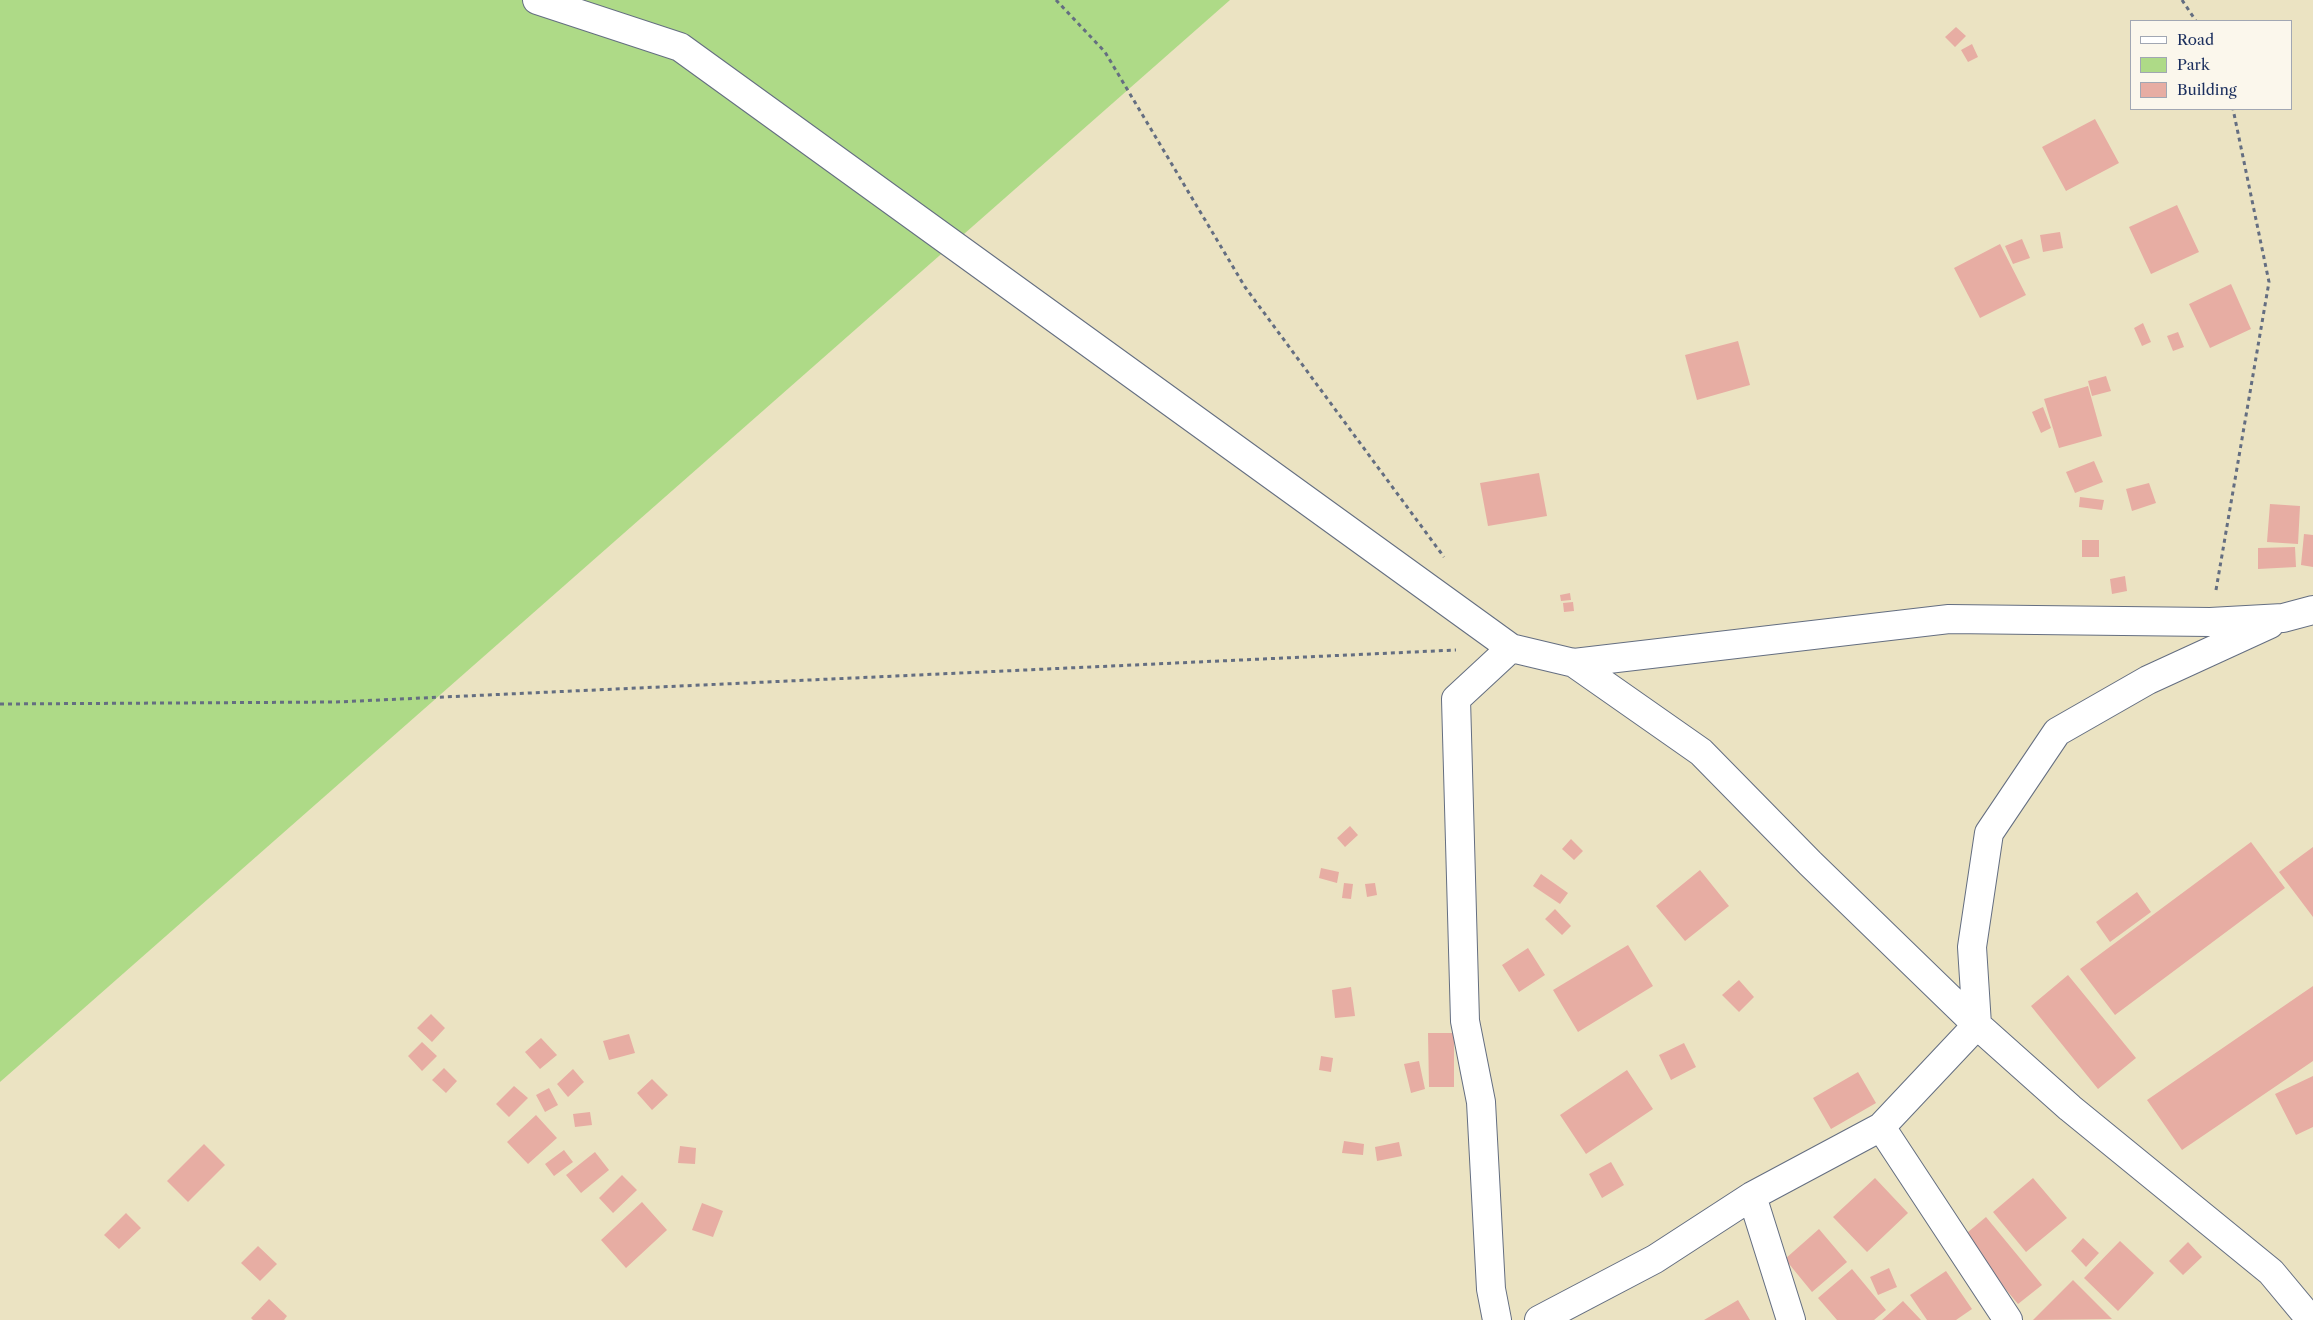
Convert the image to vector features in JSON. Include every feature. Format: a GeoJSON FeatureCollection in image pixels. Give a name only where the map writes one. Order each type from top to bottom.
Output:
{"type":"FeatureCollection","features":[{"type":"Feature","properties":{"kind":"street"},"geometry":{"type":"LineString","coordinates":[[537,0],[680,47],[1511,648],[1574,662],[1949,619],[2210,622],[2283,618]]}},
{"type":"Feature","properties":{"kind":"street"},"geometry":{"type":"LineString","coordinates":[[1539,1320],[1655,1259],[1752,1196],[1881,1127],[1976,1025],[1972,947],[1989,833],[2057,732],[2148,680],[2283,618],[2313,610]]}},
{"type":"Feature","properties":{"kind":"street"},"geometry":{"type":"LineString","coordinates":[[1497,1320],[1491,1289],[1481,1102],[1465,1021],[1456,699],[1511,648]]}},
{"type":"Feature","properties":{"kind":"street"},"geometry":{"type":"LineString","coordinates":[[1574,662],[1701,752],[1810,863],[1976,1025],[2070,1108],[2271,1272],[2311,1320]]}},
{"type":"Feature","properties":{"kind":"street"},"geometry":{"type":"LineString","coordinates":[[1881,1127],[2008,1320]]}},
{"type":"Feature","properties":{"kind":"street"},"geometry":{"type":"LineString","coordinates":[[1752,1196],[1791,1320]]}},
{"type":"Feature","properties":{"kind":"path"},"geometry":{"type":"LineString","coordinates":[[1056,0],[1105,52],[1245,287],[1446,559]]}},
{"type":"Feature","properties":{"kind":"path"},"geometry":{"type":"LineString","coordinates":[[2182,0],[2195,20]]}},
{"type":"Feature","properties":{"kind":"path"},"geometry":{"type":"LineString","coordinates":[[2210,622],[2270,282],[2233,110]]}},
{"type":"Feature","properties":{"kind":"path"},"geometry":{"type":"LineString","coordinates":[[0,704],[336,702],[1461,650]]}},
{"type":"Feature","properties":{"kind":"green space"},"geometry":{"type":"Polygon","coordinates":[[[0,0],[1230,0],[0,1082],[0,0]]]}},
{"type":"Feature","properties":{"kind":"building"},"geometry":{"type":"Polygon","coordinates":[[[1956,27],[1966,36],[1955,47],[1945,37],[1956,27]]]}},
{"type":"Feature","properties":{"kind":"building"},"geometry":{"type":"Polygon","coordinates":[[[1972,44],[1978,57],[1968,62],[1961,50],[1972,44]]]}},
{"type":"Feature","properties":{"kind":"building"},"geometry":{"type":"Polygon","coordinates":[[[2095,119],[2119,163],[2066,191],[2042,147],[2095,119]]]}},
{"type":"Feature","properties":{"kind":"building"},"geometry":{"type":"Polygon","coordinates":[[[2177,205],[2199,252],[2151,274],[2129,227],[2177,205]]]}},
{"type":"Feature","properties":{"kind":"building"},"geometry":{"type":"Polygon","coordinates":[[[2060,232],[2063,248],[2043,252],[2040,235],[2060,232]]]}},
{"type":"Feature","properties":{"kind":"building"},"geometry":{"type":"Polygon","coordinates":[[[2022,239],[2030,258],[2013,264],[2005,246],[2022,239]]]}},
{"type":"Feature","properties":{"kind":"building"},"geometry":{"type":"Polygon","coordinates":[[[2000,244],[2026,295],[1980,318],[1954,268],[2000,244]]]}},
{"type":"Feature","properties":{"kind":"building"},"geometry":{"type":"Polygon","coordinates":[[[2231,284],[2251,329],[2210,348],[2189,304],[2231,284]]]}},
{"type":"Feature","properties":{"kind":"building"},"geometry":{"type":"Polygon","coordinates":[[[2143,323],[2151,342],[2142,346],[2134,328],[2143,323]]]}},
{"type":"Feature","properties":{"kind":"building"},"geometry":{"type":"Polygon","coordinates":[[[2178,332],[2184,347],[2173,351],[2167,336],[2178,332]]]}},
{"type":"Feature","properties":{"kind":"building"},"geometry":{"type":"Polygon","coordinates":[[[1738,341],[1750,385],[1697,400],[1685,355],[1738,341]]]}},
{"type":"Feature","properties":{"kind":"building"},"geometry":{"type":"Polygon","coordinates":[[[2106,376],[2111,391],[2092,396],[2088,381],[2106,376]]]}},
{"type":"Feature","properties":{"kind":"building"},"geometry":{"type":"Polygon","coordinates":[[[2088,386],[2102,436],[2059,448],[2044,399],[2088,386]]]}},
{"type":"Feature","properties":{"kind":"building"},"geometry":{"type":"Polygon","coordinates":[[[2043,407],[2051,428],[2041,433],[2032,412],[2043,407]]]}},
{"type":"Feature","properties":{"kind":"building"},"geometry":{"type":"Polygon","coordinates":[[[2094,461],[2103,482],[2075,493],[2066,472],[2094,461]]]}},
{"type":"Feature","properties":{"kind":"building"},"geometry":{"type":"Polygon","coordinates":[[[1539,473],[1547,516],[1488,526],[1480,483],[1539,473]]]}},
{"type":"Feature","properties":{"kind":"building"},"geometry":{"type":"Polygon","coordinates":[[[2149,483],[2156,503],[2132,511],[2126,489],[2149,483]]]}},
{"type":"Feature","properties":{"kind":"building"},"geometry":{"type":"Polygon","coordinates":[[[2080,497],[2104,500],[2102,510],[2079,507],[2080,497]]]}},
{"type":"Feature","properties":{"kind":"building"},"geometry":{"type":"Polygon","coordinates":[[[2270,504],[2300,506],[2298,544],[2267,542],[2270,504]]]}},
{"type":"Feature","properties":{"kind":"building"},"geometry":{"type":"Polygon","coordinates":[[[2304,534],[2313,535],[2313,567],[2301,565],[2304,534]]]}},
{"type":"Feature","properties":{"kind":"building"},"geometry":{"type":"Polygon","coordinates":[[[2082,540],[2099,540],[2099,557],[2082,557],[2082,540]]]}},
{"type":"Feature","properties":{"kind":"building"},"geometry":{"type":"Polygon","coordinates":[[[2295,547],[2296,567],[2258,569],[2258,548],[2295,547]]]}},
{"type":"Feature","properties":{"kind":"building"},"geometry":{"type":"Polygon","coordinates":[[[2125,576],[2127,591],[2112,594],[2110,579],[2125,576]]]}},
{"type":"Feature","properties":{"kind":"building"},"geometry":{"type":"Polygon","coordinates":[[[1570,593],[1571,600],[1561,601],[1560,595],[1570,593]]]}},
{"type":"Feature","properties":{"kind":"building"},"geometry":{"type":"Polygon","coordinates":[[[1573,602],[1574,611],[1564,612],[1563,603],[1573,602]]]}},
{"type":"Feature","properties":{"kind":"building"},"geometry":{"type":"Polygon","coordinates":[[[1350,826],[1358,835],[1345,847],[1337,838],[1350,826]]]}},
{"type":"Feature","properties":{"kind":"building"},"geometry":{"type":"Polygon","coordinates":[[[1571,839],[1583,851],[1574,860],[1562,849],[1571,839]]]}},
{"type":"Feature","properties":{"kind":"building"},"geometry":{"type":"Polygon","coordinates":[[[2251,842],[2285,888],[2115,1015],[2080,969],[2251,842]]]}},
{"type":"Feature","properties":{"kind":"building"},"geometry":{"type":"Polygon","coordinates":[[[2313,847],[2313,917],[2279,872],[2313,847]]]}},
{"type":"Feature","properties":{"kind":"building"},"geometry":{"type":"Polygon","coordinates":[[[1321,868],[1339,872],[1337,883],[1319,878],[1321,868]]]}},
{"type":"Feature","properties":{"kind":"building"},"geometry":{"type":"Polygon","coordinates":[[[1700,870],[1729,906],[1685,941],[1656,906],[1700,870]]]}},
{"type":"Feature","properties":{"kind":"building"},"geometry":{"type":"Polygon","coordinates":[[[1541,874],[1568,893],[1560,904],[1533,886],[1541,874]]]}},
{"type":"Feature","properties":{"kind":"building"},"geometry":{"type":"Polygon","coordinates":[[[1344,883],[1353,884],[1351,899],[1342,898],[1344,883]]]}},
{"type":"Feature","properties":{"kind":"building"},"geometry":{"type":"Polygon","coordinates":[[[1375,883],[1377,895],[1367,897],[1365,884],[1375,883]]]}},
{"type":"Feature","properties":{"kind":"building"},"geometry":{"type":"Polygon","coordinates":[[[2137,892],[2151,912],[2110,942],[2096,922],[2137,892]]]}},
{"type":"Feature","properties":{"kind":"building"},"geometry":{"type":"Polygon","coordinates":[[[1555,909],[1571,926],[1562,935],[1545,919],[1555,909]]]}},
{"type":"Feature","properties":{"kind":"building"},"geometry":{"type":"Polygon","coordinates":[[[1628,945],[1653,986],[1578,1032],[1553,990],[1628,945]]]}},
{"type":"Feature","properties":{"kind":"building"},"geometry":{"type":"Polygon","coordinates":[[[1528,948],[1545,975],[1519,992],[1502,965],[1528,948]]]}},
{"type":"Feature","properties":{"kind":"building"},"geometry":{"type":"Polygon","coordinates":[[[2068,975],[2136,1058],[2098,1089],[2031,1006],[2068,975]]]}},
{"type":"Feature","properties":{"kind":"building"},"geometry":{"type":"Polygon","coordinates":[[[1739,980],[1754,997],[1739,1012],[1722,995],[1739,980]]]}},
{"type":"Feature","properties":{"kind":"building"},"geometry":{"type":"Polygon","coordinates":[[[2313,986],[2313,1061],[2182,1150],[2147,1100],[2313,986]]]}},
{"type":"Feature","properties":{"kind":"building"},"geometry":{"type":"Polygon","coordinates":[[[1351,987],[1355,1016],[1335,1018],[1332,990],[1351,987]]]}},
{"type":"Feature","properties":{"kind":"building"},"geometry":{"type":"Polygon","coordinates":[[[431,1014],[445,1028],[432,1042],[417,1028],[431,1014]]]}},
{"type":"Feature","properties":{"kind":"building"},"geometry":{"type":"Polygon","coordinates":[[[1428,1033],[1454,1033],[1454,1087],[1429,1087],[1428,1033]]]}},
{"type":"Feature","properties":{"kind":"building"},"geometry":{"type":"Polygon","coordinates":[[[629,1034],[635,1053],[609,1060],[603,1041],[629,1034]]]}},
{"type":"Feature","properties":{"kind":"building"},"geometry":{"type":"Polygon","coordinates":[[[541,1038],[557,1055],[540,1069],[525,1052],[541,1038]]]}},
{"type":"Feature","properties":{"kind":"building"},"geometry":{"type":"Polygon","coordinates":[[[422,1042],[437,1056],[422,1071],[408,1056],[422,1042]]]}},
{"type":"Feature","properties":{"kind":"building"},"geometry":{"type":"Polygon","coordinates":[[[1684,1043],[1696,1067],[1671,1080],[1659,1055],[1684,1043]]]}},
{"type":"Feature","properties":{"kind":"building"},"geometry":{"type":"Polygon","coordinates":[[[1321,1056],[1333,1058],[1331,1072],[1319,1070],[1321,1056]]]}},
{"type":"Feature","properties":{"kind":"building"},"geometry":{"type":"Polygon","coordinates":[[[1419,1061],[1425,1089],[1411,1093],[1404,1064],[1419,1061]]]}},
{"type":"Feature","properties":{"kind":"building"},"geometry":{"type":"Polygon","coordinates":[[[444,1068],[457,1081],[446,1093],[432,1080],[444,1068]]]}},
{"type":"Feature","properties":{"kind":"building"},"geometry":{"type":"Polygon","coordinates":[[[573,1069],[584,1082],[568,1097],[557,1084],[573,1069]]]}},
{"type":"Feature","properties":{"kind":"building"},"geometry":{"type":"Polygon","coordinates":[[[1627,1070],[1653,1109],[1586,1154],[1560,1115],[1627,1070]]]}},
{"type":"Feature","properties":{"kind":"building"},"geometry":{"type":"Polygon","coordinates":[[[1858,1072],[1876,1103],[1831,1129],[1813,1098],[1858,1072]]]}},
{"type":"Feature","properties":{"kind":"building"},"geometry":{"type":"Polygon","coordinates":[[[2313,1076],[2313,1127],[2296,1135],[2275,1094],[2313,1076]]]}},
{"type":"Feature","properties":{"kind":"building"},"geometry":{"type":"Polygon","coordinates":[[[652,1079],[668,1095],[652,1110],[637,1093],[652,1079]]]}},
{"type":"Feature","properties":{"kind":"building"},"geometry":{"type":"Polygon","coordinates":[[[514,1086],[528,1098],[509,1117],[496,1104],[514,1086]]]}},
{"type":"Feature","properties":{"kind":"building"},"geometry":{"type":"Polygon","coordinates":[[[549,1088],[558,1105],[545,1112],[536,1095],[549,1088]]]}},
{"type":"Feature","properties":{"kind":"building"},"geometry":{"type":"Polygon","coordinates":[[[590,1112],[592,1125],[575,1127],[573,1114],[590,1112]]]}},
{"type":"Feature","properties":{"kind":"building"},"geometry":{"type":"Polygon","coordinates":[[[536,1115],[557,1138],[528,1164],[507,1142],[536,1115]]]}},
{"type":"Feature","properties":{"kind":"building"},"geometry":{"type":"Polygon","coordinates":[[[1344,1141],[1364,1144],[1363,1155],[1342,1153],[1344,1141]]]}},
{"type":"Feature","properties":{"kind":"building"},"geometry":{"type":"Polygon","coordinates":[[[1399,1142],[1402,1156],[1377,1161],[1375,1147],[1399,1142]]]}},
{"type":"Feature","properties":{"kind":"building"},"geometry":{"type":"Polygon","coordinates":[[[204,1144],[225,1165],[188,1202],[167,1181],[204,1144]]]}},
{"type":"Feature","properties":{"kind":"building"},"geometry":{"type":"Polygon","coordinates":[[[680,1146],[696,1148],[695,1164],[678,1163],[680,1146]]]}},
{"type":"Feature","properties":{"kind":"building"},"geometry":{"type":"Polygon","coordinates":[[[564,1150],[573,1162],[554,1176],[545,1164],[564,1150]]]}},
{"type":"Feature","properties":{"kind":"building"},"geometry":{"type":"Polygon","coordinates":[[[595,1152],[609,1170],[581,1193],[566,1175],[595,1152]]]}},
{"type":"Feature","properties":{"kind":"building"},"geometry":{"type":"Polygon","coordinates":[[[1611,1162],[1624,1185],[1602,1198],[1589,1174],[1611,1162]]]}},
{"type":"Feature","properties":{"kind":"building"},"geometry":{"type":"Polygon","coordinates":[[[622,1175],[637,1190],[613,1213],[599,1198],[622,1175]]]}},
{"type":"Feature","properties":{"kind":"building"},"geometry":{"type":"Polygon","coordinates":[[[1875,1178],[1908,1213],[1867,1252],[1833,1217],[1875,1178]]]}},
{"type":"Feature","properties":{"kind":"building"},"geometry":{"type":"Polygon","coordinates":[[[2033,1178],[2067,1218],[2026,1252],[1993,1212],[2033,1178]]]}},
{"type":"Feature","properties":{"kind":"building"},"geometry":{"type":"Polygon","coordinates":[[[642,1202],[667,1230],[626,1268],[601,1240],[642,1202]]]}},
{"type":"Feature","properties":{"kind":"building"},"geometry":{"type":"Polygon","coordinates":[[[702,1203],[723,1211],[713,1237],[692,1230],[702,1203]]]}},
{"type":"Feature","properties":{"kind":"building"},"geometry":{"type":"Polygon","coordinates":[[[126,1213],[141,1228],[119,1249],[104,1235],[126,1213]]]}},
{"type":"Feature","properties":{"kind":"building"},"geometry":{"type":"Polygon","coordinates":[[[1986,1217],[2042,1285],[2018,1304],[1962,1237],[1986,1217]]]}},
{"type":"Feature","properties":{"kind":"building"},"geometry":{"type":"Polygon","coordinates":[[[1819,1229],[1847,1262],[1812,1292],[1785,1259],[1819,1229]]]}},
{"type":"Feature","properties":{"kind":"building"},"geometry":{"type":"Polygon","coordinates":[[[2083,1238],[2099,1253],[2086,1267],[2071,1251],[2083,1238]]]}},
{"type":"Feature","properties":{"kind":"building"},"geometry":{"type":"Polygon","coordinates":[[[2120,1241],[2154,1273],[2118,1311],[2084,1278],[2120,1241]]]}},
{"type":"Feature","properties":{"kind":"building"},"geometry":{"type":"Polygon","coordinates":[[[2188,1242],[2202,1257],[2183,1275],[2169,1261],[2188,1242]]]}},
{"type":"Feature","properties":{"kind":"building"},"geometry":{"type":"Polygon","coordinates":[[[258,1246],[277,1264],[260,1281],[241,1263],[258,1246]]]}},
{"type":"Feature","properties":{"kind":"building"},"geometry":{"type":"Polygon","coordinates":[[[1889,1268],[1897,1287],[1878,1295],[1870,1277],[1889,1268]]]}},
{"type":"Feature","properties":{"kind":"building"},"geometry":{"type":"Polygon","coordinates":[[[1852,1269],[1886,1310],[1874,1320],[1837,1320],[1818,1298],[1852,1269]]]}},
{"type":"Feature","properties":{"kind":"building"},"geometry":{"type":"Polygon","coordinates":[[[1946,1271],[1972,1309],[1956,1320],[1927,1320],[1910,1295],[1946,1271]]]}},
{"type":"Feature","properties":{"kind":"building"},"geometry":{"type":"Polygon","coordinates":[[[2073,1280],[2112,1319],[2033,1320],[2073,1280]]]}},
{"type":"Feature","properties":{"kind":"building"},"geometry":{"type":"Polygon","coordinates":[[[269,1299],[287,1316],[284,1320],[253,1320],[251,1318],[269,1299]]]}},
{"type":"Feature","properties":{"kind":"building"},"geometry":{"type":"Polygon","coordinates":[[[1738,1300],[1750,1320],[1704,1320],[1738,1300]]]}},
{"type":"Feature","properties":{"kind":"building"},"geometry":{"type":"Polygon","coordinates":[[[1903,1301],[1921,1320],[1882,1320],[1903,1301]]]}}]}
